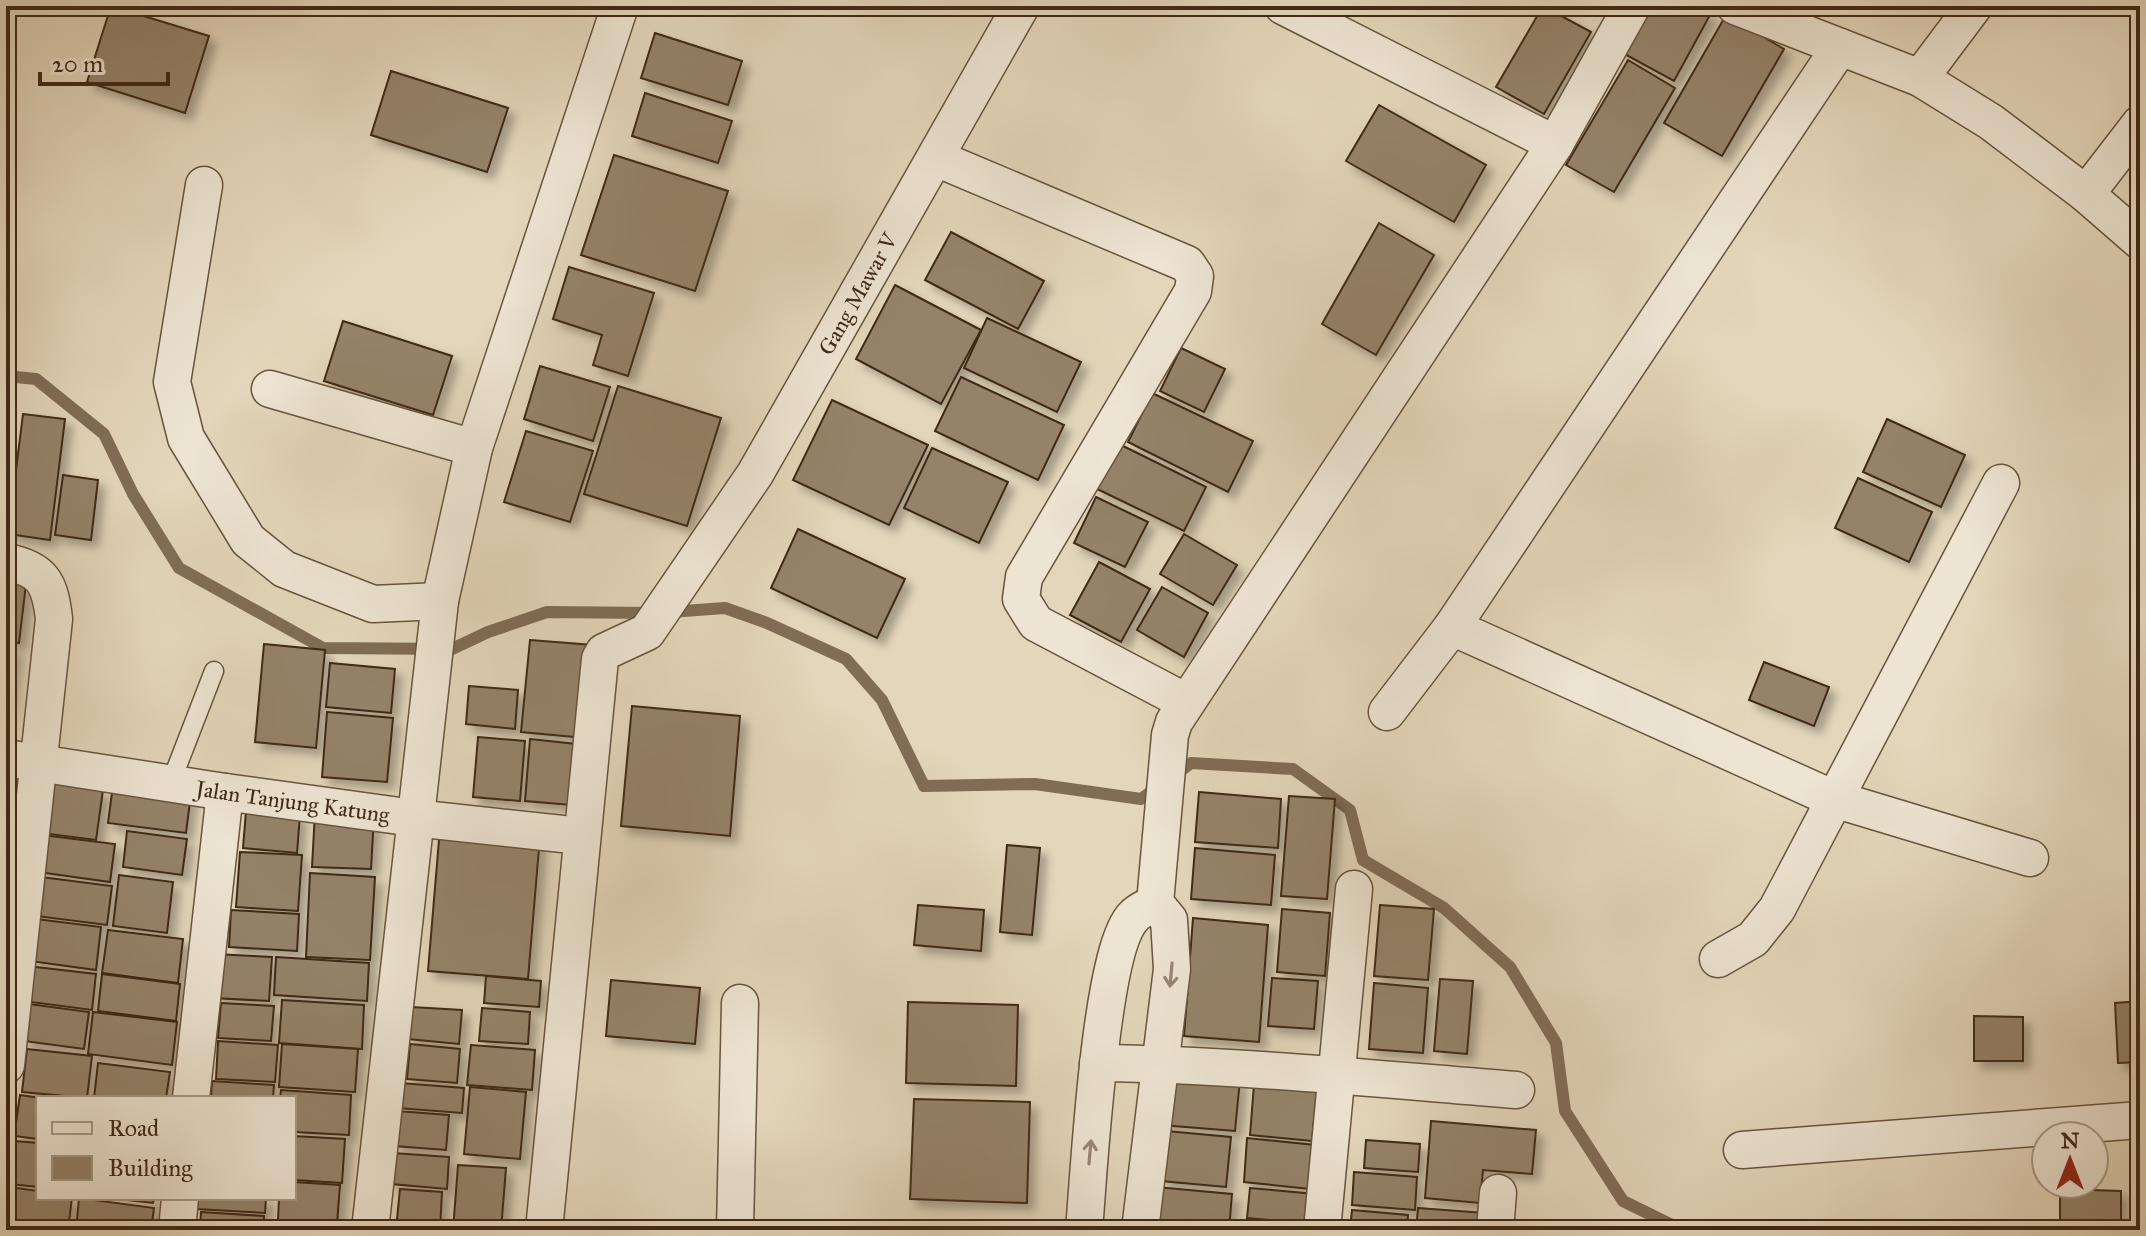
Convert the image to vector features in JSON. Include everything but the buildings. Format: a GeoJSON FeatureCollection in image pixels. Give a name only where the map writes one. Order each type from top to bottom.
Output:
{"type":"FeatureCollection","features":[{"type":"Feature","properties":{"kind":"street"},"geometry":{"type":"LineString","coordinates":[[370,1230],[438,614],[474,448],[620,6]]}},
{"type":"Feature","properties":{"kind":"street","name":"Gang Mawar V"},"geometry":{"type":"LineString","coordinates":[[581,836],[600,659],[604,652],[647,632],[755,474],[1021,6]]}},
{"type":"Feature","properties":{"kind":"street"},"geometry":{"type":"LineString","coordinates":[[1283,6],[1555,144]]}},
{"type":"Feature","properties":{"kind":"street"},"geometry":{"type":"LineString","coordinates":[[1140,1230],[1172,969],[1169,920],[1155,903],[1170,735],[1186,702],[1555,144],[1632,6]]}},
{"type":"Feature","properties":{"kind":"street"},"geometry":{"type":"LineString","coordinates":[[1735,6],[1920,78],[1991,122],[2086,194],[2140,241]]}},
{"type":"Feature","properties":{"kind":"street"},"geometry":{"type":"LineString","coordinates":[[1920,78],[1974,6]]}},
{"type":"Feature","properties":{"kind":"street"},"geometry":{"type":"LineString","coordinates":[[1387,712],[1452,627],[1840,47]]}},
{"type":"Feature","properties":{"kind":"street"},"geometry":{"type":"LineString","coordinates":[[2086,194],[2140,124]]}},
{"type":"Feature","properties":{"kind":"street"},"geometry":{"type":"LineString","coordinates":[[936,158],[1187,264],[1195,276],[1193,291],[1024,577],[1021,599],[1036,623],[1186,702]]}},
{"type":"Feature","properties":{"kind":"street"},"geometry":{"type":"LineString","coordinates":[[204,185],[172,382],[186,438],[248,540],[284,569],[373,604],[438,614]]}},
{"type":"Feature","properties":{"kind":"street"},"geometry":{"type":"LineString","coordinates":[[270,389],[474,448]]}},
{"type":"Feature","properties":{"kind":"street"},"geometry":{"type":"LineString","coordinates":[[1718,959],[1753,939],[1777,909],[2001,483]]}},
{"type":"Feature","properties":{"kind":"street"},"geometry":{"type":"LineString","coordinates":[[6,1065],[23,760],[54,619],[47,584],[22,568]]}},
{"type":"Feature","properties":{"kind":"street"},"geometry":{"type":"LineString","coordinates":[[1452,627],[1834,799],[2030,858]]}},
{"type":"Feature","properties":{"kind":"street","name":"Jalan Tanjung Katung"},"geometry":{"type":"LineString","coordinates":[[23,760],[414,818],[581,836]]}},
{"type":"Feature","properties":{"kind":"street"},"geometry":{"type":"LineString","coordinates":[[191,1096],[225,792]]}},
{"type":"Feature","properties":{"kind":"street"},"geometry":{"type":"LineString","coordinates":[[544,1230],[581,836]]}},
{"type":"Feature","properties":{"kind":"street"},"geometry":{"type":"LineString","coordinates":[[1322,1230],[1354,889]]}},
{"type":"Feature","properties":{"kind":"street"},"geometry":{"type":"LineString","coordinates":[[1084,1230],[1098,1063],[1117,948],[1133,916],[1155,903]]}},
{"type":"Feature","properties":{"kind":"street"},"geometry":{"type":"LineString","coordinates":[[735,1230],[740,1003]]}},
{"type":"Feature","properties":{"kind":"street"},"geometry":{"type":"LineString","coordinates":[[1098,1063],[1337,1075],[1516,1090]]}},
{"type":"Feature","properties":{"kind":"street"},"geometry":{"type":"LineString","coordinates":[[1742,1150],[2140,1120]]}},
{"type":"Feature","properties":{"kind":"street"},"geometry":{"type":"LineString","coordinates":[[1495,1230],[1498,1193]]}},
{"type":"Feature","properties":{"kind":"street"},"geometry":{"type":"LineString","coordinates":[[177,1230],[180,1200]]}},
{"type":"Feature","properties":{"kind":"lane"},"geometry":{"type":"LineString","coordinates":[[171,782],[214,671]]}},
{"type":"Feature","properties":{"kind":"waterway"},"geometry":{"type":"LineString","coordinates":[[6,376],[36,379],[104,434],[133,494],[179,568],[323,648],[452,649],[488,632],[547,612],[652,613]]}},
{"type":"Feature","properties":{"kind":"waterway"},"geometry":{"type":"LineString","coordinates":[[670,612],[725,608],[767,623],[846,659],[882,700],[924,786],[1035,784],[1141,799],[1160,785]]}},
{"type":"Feature","properties":{"kind":"waterway"},"geometry":{"type":"LineString","coordinates":[[1175,775],[1191,763],[1293,769],[1350,810],[1363,860],[1444,908],[1510,967],[1556,1043],[1565,1111],[1623,1201],[1682,1230]]}}]}
